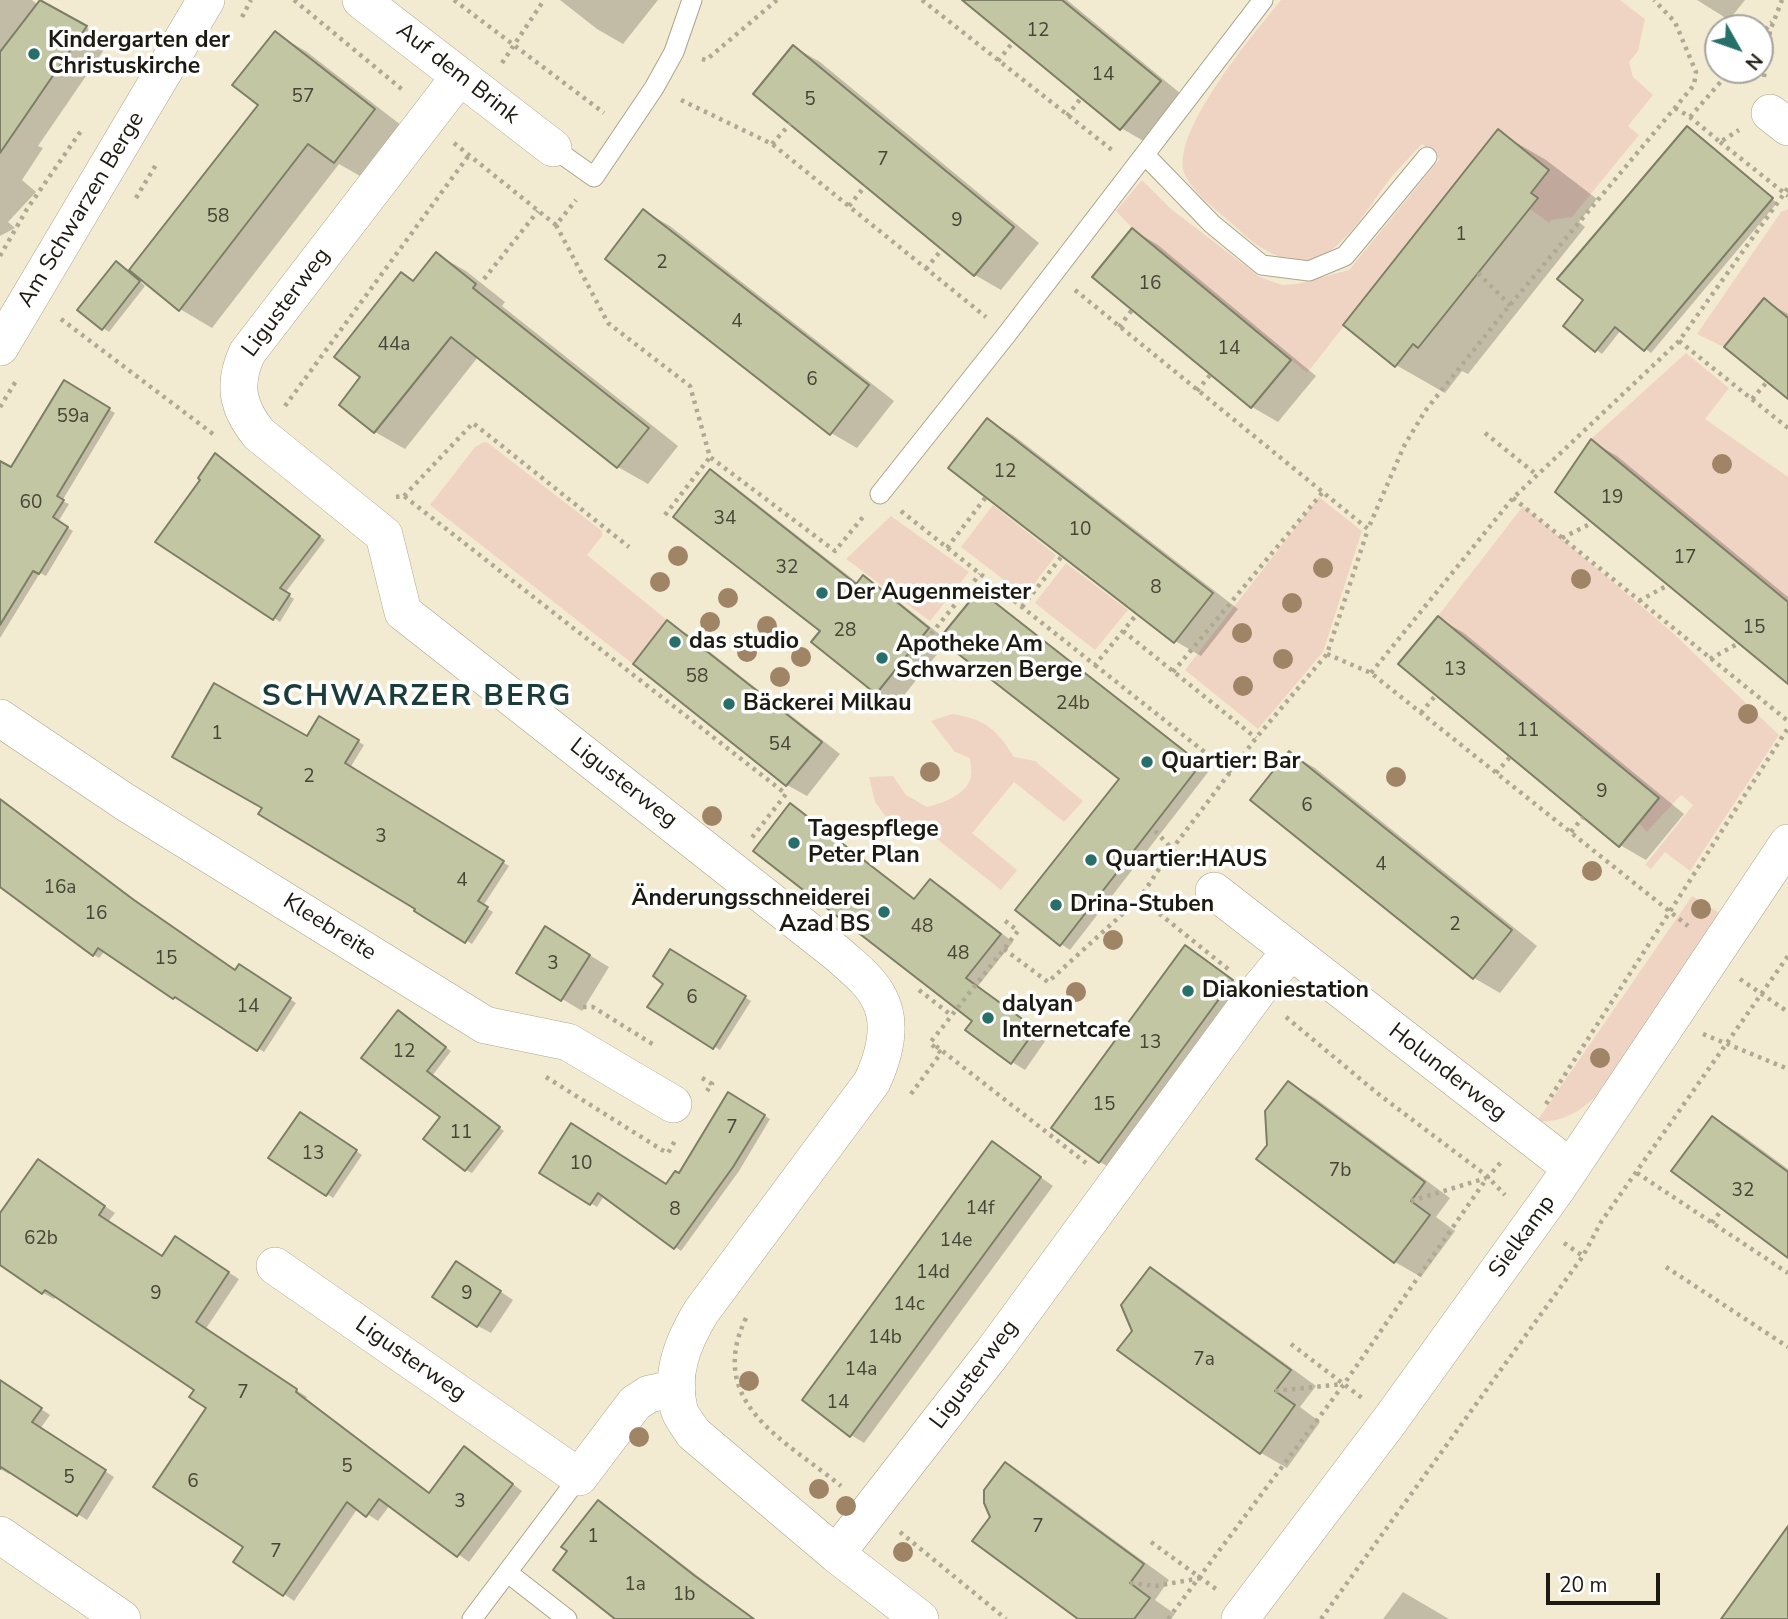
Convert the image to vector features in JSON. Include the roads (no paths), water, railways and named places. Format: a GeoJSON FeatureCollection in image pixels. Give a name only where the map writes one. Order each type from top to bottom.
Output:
{"type":"FeatureCollection","features":[{"type":"Feature","properties":{"kind":"street","name":"Am Schwarzen Berge"},"geometry":{"type":"LineString","coordinates":[[0,347],[206,0]]}},
{"type":"Feature","properties":{"kind":"street","name":"Auf dem Brink"},"geometry":{"type":"LineString","coordinates":[[361,0],[553,148]]}},
{"type":"Feature","properties":{"kind":"street","name":"Ligusterweg"},"geometry":{"type":"LineString","coordinates":[[471,84],[247,353],[238,373],[239,396],[246,419],[259,434],[384,535],[403,612],[838,954],[879,998],[886,1044],[872,1082],[701,1312],[677,1359],[677,1388],[679,1411],[693,1433],[836,1554],[920,1619]]}},
{"type":"Feature","properties":{"kind":"street","name":"Kleebreite"},"geometry":{"type":"LineString","coordinates":[[0,718],[125,802],[485,1025],[568,1042],[673,1104]]}},
{"type":"Feature","properties":{"kind":"street","name":"Sielkamp"},"geometry":{"type":"LineString","coordinates":[[1240,1619],[1391,1419],[1571,1168],[1788,843]]}},
{"type":"Feature","properties":{"kind":"street","name":"Holunderweg"},"geometry":{"type":"LineString","coordinates":[[1214,891],[1571,1168]]}},
{"type":"Feature","properties":{"kind":"street","name":"Ligusterweg"},"geometry":{"type":"LineString","coordinates":[[836,1554],[993,1352],[1257,992],[1290,952]]}},
{"type":"Feature","properties":{"kind":"street","name":"Ligusterweg"},"geometry":{"type":"LineString","coordinates":[[275,1266],[579,1477]]}},
{"type":"Feature","properties":{"kind":"street"},"geometry":{"type":"LineString","coordinates":[[579,1477],[635,1403],[649,1394],[677,1388]]}},
{"type":"Feature","properties":{"kind":"street"},"geometry":{"type":"LineString","coordinates":[[0,1535],[122,1619]]}},
{"type":"Feature","properties":{"kind":"lane"},"geometry":{"type":"LineString","coordinates":[[553,148],[594,177],[654,88],[674,52],[692,0]]}},
{"type":"Feature","properties":{"kind":"lane"},"geometry":{"type":"LineString","coordinates":[[880,495],[1055,273],[1263,0]]}},
{"type":"Feature","properties":{"kind":"lane"},"geometry":{"type":"LineString","coordinates":[[1140,161],[1262,265],[1309,271],[1345,256],[1427,157]]}},
{"type":"Feature","properties":{"kind":"lane"},"geometry":{"type":"LineString","coordinates":[[472,1619],[579,1477]]}},
{"type":"Feature","properties":{"kind":"lane"},"geometry":{"type":"LineString","coordinates":[[508,1573],[567,1619]]}},
{"type":"Feature","properties":{"kind":"place","name":"Kindergarten der Christuskirche"},"geometry":{"type":"Point","coordinates":[34,54]}},
{"type":"Feature","properties":{"kind":"place","name":"Der Augenmeister"},"geometry":{"type":"Point","coordinates":[822,593]}},
{"type":"Feature","properties":{"kind":"place","name":"das studio"},"geometry":{"type":"Point","coordinates":[675,642]}},
{"type":"Feature","properties":{"kind":"place","name":"Apotheke Am Schwarzen Berge"},"geometry":{"type":"Point","coordinates":[882,658]}},
{"type":"Feature","properties":{"kind":"place","name":"Bäckerei Milkau"},"geometry":{"type":"Point","coordinates":[729,704]}},
{"type":"Feature","properties":{"kind":"place","name":"Quartier: Bar"},"geometry":{"type":"Point","coordinates":[1147,762]}},
{"type":"Feature","properties":{"kind":"place","name":"Tagespflege Peter Plan"},"geometry":{"type":"Point","coordinates":[794,843]}},
{"type":"Feature","properties":{"kind":"place","name":"Quartier:HAUS"},"geometry":{"type":"Point","coordinates":[1091,860]}},
{"type":"Feature","properties":{"kind":"place","name":"Drina-Stuben"},"geometry":{"type":"Point","coordinates":[1056,905]}},
{"type":"Feature","properties":{"kind":"place","name":"Änderungsschneiderei Azad BS"},"geometry":{"type":"Point","coordinates":[884,912]}},
{"type":"Feature","properties":{"kind":"place","name":"Diakoniestation"},"geometry":{"type":"Point","coordinates":[1188,991]}},
{"type":"Feature","properties":{"kind":"place","name":"dalyan Internetcafe"},"geometry":{"type":"Point","coordinates":[988,1018]}},
{"type":"Feature","properties":{"kind":"district","name":"SCHWARZER BERG"},"geometry":{"type":"Point","coordinates":[417,698]}}]}
